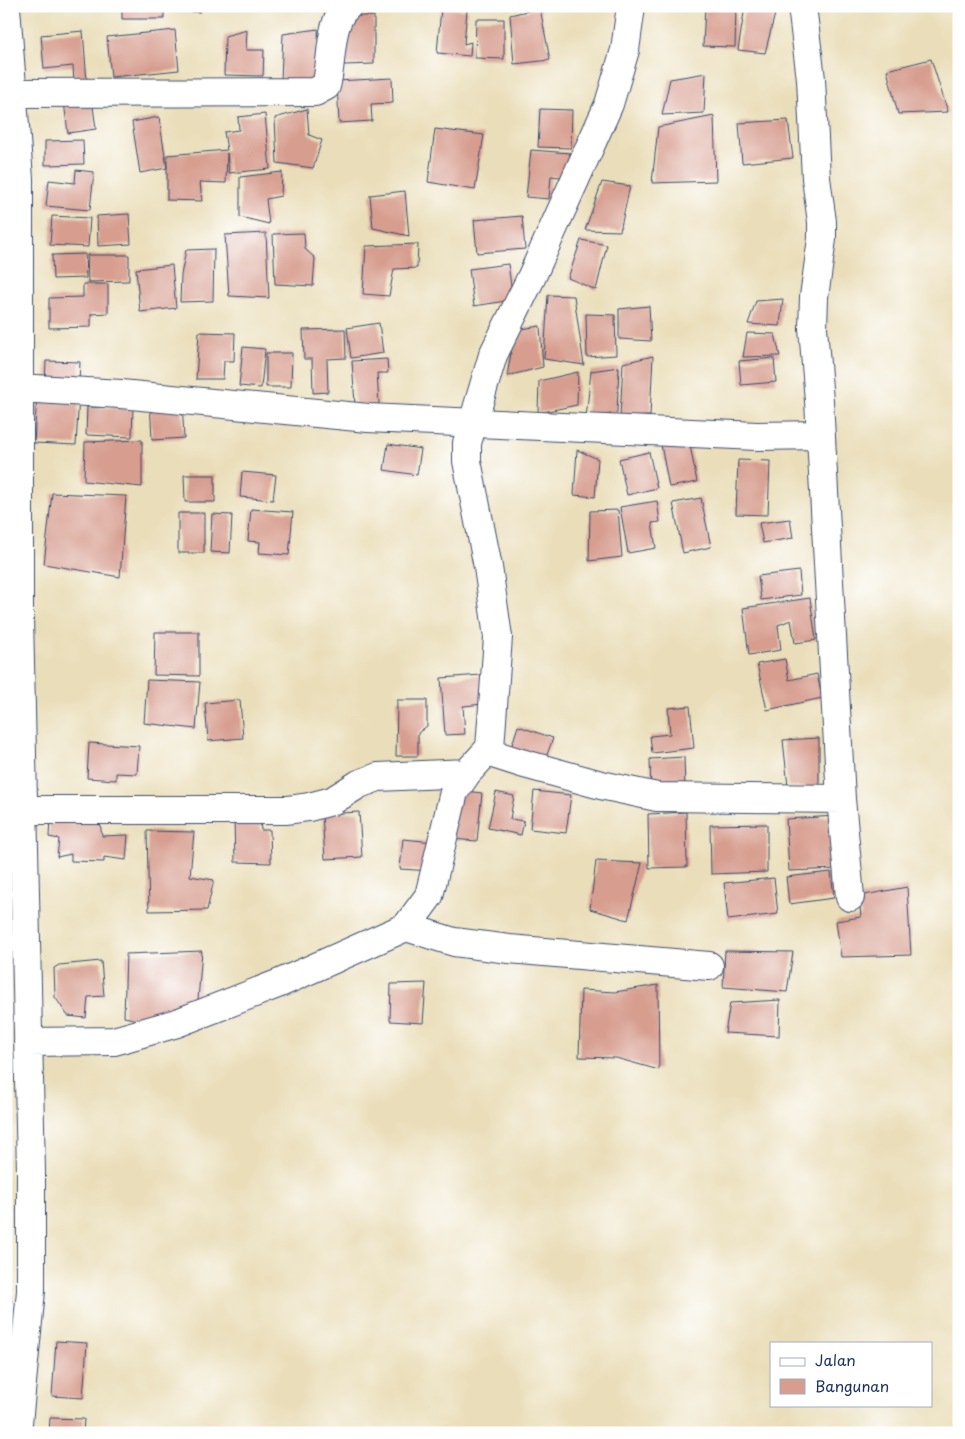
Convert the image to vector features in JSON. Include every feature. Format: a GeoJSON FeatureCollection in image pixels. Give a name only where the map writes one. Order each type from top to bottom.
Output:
{"type":"FeatureCollection","features":[{"type":"Feature","properties":{"kind":"street"},"geometry":{"type":"LineString","coordinates":[[12,93],[316,92],[326,86],[330,72],[336,20],[348,6]]}},
{"type":"Feature","properties":{"kind":"street"},"geometry":{"type":"LineString","coordinates":[[28,1042],[114,1041],[177,1023],[280,983],[406,927],[429,896],[454,792],[467,773],[490,748],[498,638],[488,567],[467,461],[466,443],[493,355],[532,276],[609,104],[625,50],[631,6]]}},
{"type":"Feature","properties":{"kind":"street"},"geometry":{"type":"LineString","coordinates":[[802,6],[811,79],[816,178],[822,222],[822,239],[812,328],[821,435],[841,799],[850,897]]}},
{"type":"Feature","properties":{"kind":"street"},"geometry":{"type":"LineString","coordinates":[[6,7],[19,179],[19,388],[13,617],[22,810],[28,1042],[31,1292],[17,1433]]}},
{"type":"Feature","properties":{"kind":"street"},"geometry":{"type":"LineString","coordinates":[[19,388],[122,394],[368,418],[757,436],[821,435]]}},
{"type":"Feature","properties":{"kind":"street"},"geometry":{"type":"LineString","coordinates":[[490,748],[496,755],[521,763],[601,785],[657,797],[841,799]]}},
{"type":"Feature","properties":{"kind":"street"},"geometry":{"type":"LineString","coordinates":[[22,810],[287,810],[310,807],[332,801],[359,784],[378,777],[467,773]]}},
{"type":"Feature","properties":{"kind":"street"},"geometry":{"type":"LineString","coordinates":[[406,927],[454,942],[509,949],[709,966]]}},
{"type":"Feature","properties":{"kind":"building"},"geometry":{"type":"Polygon","coordinates":[[[122,6],[164,6],[164,19],[122,19],[122,6]]]}},
{"type":"Feature","properties":{"kind":"building"},"geometry":{"type":"Polygon","coordinates":[[[168,6],[200,6],[200,12],[168,11],[168,6]]]}},
{"type":"Feature","properties":{"kind":"building"},"geometry":{"type":"Polygon","coordinates":[[[705,6],[736,6],[735,47],[703,46],[705,6]]]}},
{"type":"Feature","properties":{"kind":"building"},"geometry":{"type":"Polygon","coordinates":[[[745,6],[777,6],[765,53],[738,50],[745,6]]]}},
{"type":"Feature","properties":{"kind":"building"},"geometry":{"type":"Polygon","coordinates":[[[441,8],[467,10],[464,44],[471,42],[470,56],[437,53],[441,8]]]}},
{"type":"Feature","properties":{"kind":"building"},"geometry":{"type":"Polygon","coordinates":[[[540,8],[550,60],[514,64],[510,15],[540,8]]]}},
{"type":"Feature","properties":{"kind":"building"},"geometry":{"type":"Polygon","coordinates":[[[344,16],[374,16],[374,64],[344,65],[344,16]]]}},
{"type":"Feature","properties":{"kind":"building"},"geometry":{"type":"Polygon","coordinates":[[[476,19],[504,19],[504,59],[475,58],[476,19]]]}},
{"type":"Feature","properties":{"kind":"building"},"geometry":{"type":"Polygon","coordinates":[[[318,29],[319,84],[281,80],[283,34],[318,29]]]}},
{"type":"Feature","properties":{"kind":"building"},"geometry":{"type":"Polygon","coordinates":[[[175,30],[179,70],[111,77],[107,37],[175,30]]]}},
{"type":"Feature","properties":{"kind":"building"},"geometry":{"type":"Polygon","coordinates":[[[247,30],[246,50],[264,50],[263,76],[224,75],[225,36],[247,30]]]}},
{"type":"Feature","properties":{"kind":"building"},"geometry":{"type":"Polygon","coordinates":[[[83,31],[87,82],[74,83],[73,66],[44,69],[41,35],[83,31]]]}},
{"type":"Feature","properties":{"kind":"building"},"geometry":{"type":"Polygon","coordinates":[[[931,59],[948,112],[898,114],[887,70],[931,59]]]}},
{"type":"Feature","properties":{"kind":"building"},"geometry":{"type":"Polygon","coordinates":[[[706,73],[704,113],[662,115],[670,79],[706,73]]]}},
{"type":"Feature","properties":{"kind":"building"},"geometry":{"type":"Polygon","coordinates":[[[392,78],[393,103],[371,104],[372,121],[339,123],[337,81],[392,78]]]}},
{"type":"Feature","properties":{"kind":"building"},"geometry":{"type":"Polygon","coordinates":[[[92,99],[96,129],[68,133],[64,102],[92,99]]]}},
{"type":"Feature","properties":{"kind":"building"},"geometry":{"type":"Polygon","coordinates":[[[307,109],[309,135],[322,140],[313,168],[277,163],[275,118],[307,109]]]}},
{"type":"Feature","properties":{"kind":"building"},"geometry":{"type":"Polygon","coordinates":[[[540,109],[572,110],[571,148],[538,147],[540,109]]]}},
{"type":"Feature","properties":{"kind":"building"},"geometry":{"type":"Polygon","coordinates":[[[265,114],[270,169],[229,173],[227,153],[226,183],[200,182],[202,201],[167,200],[167,155],[227,150],[224,132],[239,130],[238,117],[265,114]]]}},
{"type":"Feature","properties":{"kind":"building"},"geometry":{"type":"Polygon","coordinates":[[[714,116],[716,181],[652,183],[658,127],[714,116]]]}},
{"type":"Feature","properties":{"kind":"building"},"geometry":{"type":"Polygon","coordinates":[[[159,117],[167,168],[140,173],[132,122],[159,117]]]}},
{"type":"Feature","properties":{"kind":"building"},"geometry":{"type":"Polygon","coordinates":[[[788,120],[793,158],[742,163],[739,123],[788,120]]]}},
{"type":"Feature","properties":{"kind":"building"},"geometry":{"type":"Polygon","coordinates":[[[435,129],[484,135],[475,190],[428,182],[435,129]]]}},
{"type":"Feature","properties":{"kind":"building"},"geometry":{"type":"Polygon","coordinates":[[[83,140],[84,164],[45,165],[45,141],[83,140]]]}},
{"type":"Feature","properties":{"kind":"building"},"geometry":{"type":"Polygon","coordinates":[[[531,150],[570,153],[568,178],[551,176],[549,199],[526,197],[531,150]]]}},
{"type":"Feature","properties":{"kind":"building"},"geometry":{"type":"Polygon","coordinates":[[[76,170],[94,172],[90,210],[46,206],[49,180],[75,183],[76,170]]]}},
{"type":"Feature","properties":{"kind":"building"},"geometry":{"type":"Polygon","coordinates":[[[282,172],[281,196],[266,199],[269,224],[240,217],[240,177],[282,172]]]}},
{"type":"Feature","properties":{"kind":"building"},"geometry":{"type":"Polygon","coordinates":[[[602,182],[630,186],[620,231],[585,230],[602,182]]]}},
{"type":"Feature","properties":{"kind":"building"},"geometry":{"type":"Polygon","coordinates":[[[405,191],[409,236],[373,228],[370,195],[405,191]]]}},
{"type":"Feature","properties":{"kind":"building"},"geometry":{"type":"Polygon","coordinates":[[[129,214],[131,244],[98,246],[97,216],[129,214]]]}},
{"type":"Feature","properties":{"kind":"building"},"geometry":{"type":"Polygon","coordinates":[[[52,216],[90,218],[88,247],[50,245],[52,216]]]}},
{"type":"Feature","properties":{"kind":"building"},"geometry":{"type":"Polygon","coordinates":[[[522,216],[525,249],[477,253],[474,220],[522,216]]]}},
{"type":"Feature","properties":{"kind":"building"},"geometry":{"type":"Polygon","coordinates":[[[266,233],[269,298],[229,296],[225,235],[266,233]]]}},
{"type":"Feature","properties":{"kind":"building"},"geometry":{"type":"Polygon","coordinates":[[[304,233],[305,249],[315,258],[313,286],[275,284],[273,234],[304,233]]]}},
{"type":"Feature","properties":{"kind":"building"},"geometry":{"type":"Polygon","coordinates":[[[581,240],[607,245],[596,290],[568,278],[581,240]]]}},
{"type":"Feature","properties":{"kind":"building"},"geometry":{"type":"Polygon","coordinates":[[[418,244],[417,268],[394,269],[389,296],[363,294],[366,246],[418,244]]]}},
{"type":"Feature","properties":{"kind":"building"},"geometry":{"type":"Polygon","coordinates":[[[214,249],[213,301],[180,302],[181,275],[186,250],[214,249]]]}},
{"type":"Feature","properties":{"kind":"building"},"geometry":{"type":"Polygon","coordinates":[[[85,254],[86,278],[53,279],[52,255],[85,254]]]}},
{"type":"Feature","properties":{"kind":"building"},"geometry":{"type":"Polygon","coordinates":[[[87,255],[129,255],[129,281],[88,282],[87,255]]]}},
{"type":"Feature","properties":{"kind":"building"},"geometry":{"type":"Polygon","coordinates":[[[508,264],[513,300],[474,306],[469,269],[508,264]]]}},
{"type":"Feature","properties":{"kind":"building"},"geometry":{"type":"Polygon","coordinates":[[[172,265],[176,308],[140,312],[136,269],[172,265]]]}},
{"type":"Feature","properties":{"kind":"building"},"geometry":{"type":"Polygon","coordinates":[[[83,284],[108,284],[108,313],[91,314],[91,327],[49,328],[49,298],[83,297],[83,284]]]}},
{"type":"Feature","properties":{"kind":"building"},"geometry":{"type":"Polygon","coordinates":[[[548,295],[574,296],[584,365],[544,359],[548,295]]]}},
{"type":"Feature","properties":{"kind":"building"},"geometry":{"type":"Polygon","coordinates":[[[783,299],[780,326],[748,324],[756,301],[783,299]]]}},
{"type":"Feature","properties":{"kind":"building"},"geometry":{"type":"Polygon","coordinates":[[[649,306],[651,341],[619,339],[619,309],[649,306]]]}},
{"type":"Feature","properties":{"kind":"building"},"geometry":{"type":"Polygon","coordinates":[[[586,314],[615,315],[616,355],[587,357],[586,314]]]}},
{"type":"Feature","properties":{"kind":"building"},"geometry":{"type":"Polygon","coordinates":[[[379,323],[383,353],[351,358],[347,328],[379,323]]]}},
{"type":"Feature","properties":{"kind":"building"},"geometry":{"type":"Polygon","coordinates":[[[540,326],[543,367],[507,376],[515,330],[540,326]]]}},
{"type":"Feature","properties":{"kind":"building"},"geometry":{"type":"Polygon","coordinates":[[[345,329],[346,358],[327,359],[328,392],[313,393],[312,359],[304,359],[303,330],[345,329]]]}},
{"type":"Feature","properties":{"kind":"building"},"geometry":{"type":"Polygon","coordinates":[[[199,332],[235,333],[234,361],[224,361],[223,379],[196,379],[199,332]]]}},
{"type":"Feature","properties":{"kind":"building"},"geometry":{"type":"Polygon","coordinates":[[[747,333],[775,334],[780,356],[743,357],[747,333]]]}},
{"type":"Feature","properties":{"kind":"building"},"geometry":{"type":"Polygon","coordinates":[[[243,347],[265,349],[261,388],[239,386],[243,347]]]}},
{"type":"Feature","properties":{"kind":"building"},"geometry":{"type":"Polygon","coordinates":[[[266,353],[292,353],[291,387],[266,387],[266,353]]]}},
{"type":"Feature","properties":{"kind":"building"},"geometry":{"type":"Polygon","coordinates":[[[653,356],[650,416],[620,417],[623,363],[653,356]]]}},
{"type":"Feature","properties":{"kind":"building"},"geometry":{"type":"Polygon","coordinates":[[[774,358],[776,382],[741,385],[739,361],[774,358]]]}},
{"type":"Feature","properties":{"kind":"building"},"geometry":{"type":"Polygon","coordinates":[[[387,359],[388,373],[377,373],[379,404],[355,405],[352,361],[387,359]]]}},
{"type":"Feature","properties":{"kind":"building"},"geometry":{"type":"Polygon","coordinates":[[[46,361],[80,362],[79,384],[45,382],[46,361]]]}},
{"type":"Feature","properties":{"kind":"building"},"geometry":{"type":"Polygon","coordinates":[[[619,367],[617,413],[586,418],[591,371],[619,367]]]}},
{"type":"Feature","properties":{"kind":"building"},"geometry":{"type":"Polygon","coordinates":[[[578,372],[577,405],[538,413],[539,381],[578,372]]]}},
{"type":"Feature","properties":{"kind":"building"},"geometry":{"type":"Polygon","coordinates":[[[37,395],[79,396],[76,445],[34,443],[37,395]]]}},
{"type":"Feature","properties":{"kind":"building"},"geometry":{"type":"Polygon","coordinates":[[[182,400],[184,438],[152,440],[150,401],[182,400]]]}},
{"type":"Feature","properties":{"kind":"building"},"geometry":{"type":"Polygon","coordinates":[[[87,407],[133,408],[132,437],[86,435],[87,407]]]}},
{"type":"Feature","properties":{"kind":"building"},"geometry":{"type":"Polygon","coordinates":[[[142,440],[142,487],[84,481],[85,442],[142,440]]]}},
{"type":"Feature","properties":{"kind":"building"},"geometry":{"type":"Polygon","coordinates":[[[689,440],[697,482],[669,487],[661,445],[689,440]]]}},
{"type":"Feature","properties":{"kind":"building"},"geometry":{"type":"Polygon","coordinates":[[[388,444],[421,449],[417,475],[384,470],[388,444]]]}},
{"type":"Feature","properties":{"kind":"building"},"geometry":{"type":"Polygon","coordinates":[[[577,450],[598,459],[595,497],[574,495],[577,450]]]}},
{"type":"Feature","properties":{"kind":"building"},"geometry":{"type":"Polygon","coordinates":[[[649,452],[657,488],[627,495],[619,459],[649,452]]]}},
{"type":"Feature","properties":{"kind":"building"},"geometry":{"type":"Polygon","coordinates":[[[738,460],[770,461],[768,515],[736,514],[738,460]]]}},
{"type":"Feature","properties":{"kind":"building"},"geometry":{"type":"Polygon","coordinates":[[[242,472],[276,475],[273,500],[240,497],[242,472]]]}},
{"type":"Feature","properties":{"kind":"building"},"geometry":{"type":"Polygon","coordinates":[[[184,475],[215,475],[215,502],[185,502],[184,475]]]}},
{"type":"Feature","properties":{"kind":"building"},"geometry":{"type":"Polygon","coordinates":[[[52,493],[126,496],[120,577],[44,564],[52,493]]]}},
{"type":"Feature","properties":{"kind":"building"},"geometry":{"type":"Polygon","coordinates":[[[701,498],[711,547],[683,553],[673,503],[701,498]]]}},
{"type":"Feature","properties":{"kind":"building"},"geometry":{"type":"Polygon","coordinates":[[[657,501],[660,522],[652,523],[656,548],[628,553],[620,507],[657,501]]]}},
{"type":"Feature","properties":{"kind":"building"},"geometry":{"type":"Polygon","coordinates":[[[251,509],[293,512],[289,555],[259,553],[260,542],[248,541],[251,509]]]}},
{"type":"Feature","properties":{"kind":"building"},"geometry":{"type":"Polygon","coordinates":[[[618,510],[622,557],[589,561],[590,511],[618,510]]]}},
{"type":"Feature","properties":{"kind":"building"},"geometry":{"type":"Polygon","coordinates":[[[178,513],[204,513],[204,553],[178,553],[178,513]]]}},
{"type":"Feature","properties":{"kind":"building"},"geometry":{"type":"Polygon","coordinates":[[[212,514],[232,515],[230,553],[210,552],[212,514]]]}},
{"type":"Feature","properties":{"kind":"building"},"geometry":{"type":"Polygon","coordinates":[[[790,519],[793,538],[763,543],[759,523],[790,519]]]}},
{"type":"Feature","properties":{"kind":"building"},"geometry":{"type":"Polygon","coordinates":[[[799,571],[801,595],[761,600],[758,576],[799,571]]]}},
{"type":"Feature","properties":{"kind":"building"},"geometry":{"type":"Polygon","coordinates":[[[810,598],[816,640],[795,643],[791,620],[778,625],[781,650],[749,655],[743,608],[810,598]]]}},
{"type":"Feature","properties":{"kind":"building"},"geometry":{"type":"Polygon","coordinates":[[[155,632],[199,632],[199,676],[154,675],[155,632]]]}},
{"type":"Feature","properties":{"kind":"building"},"geometry":{"type":"Polygon","coordinates":[[[785,659],[789,680],[817,674],[822,698],[767,710],[757,664],[785,659]]]}},
{"type":"Feature","properties":{"kind":"building"},"geometry":{"type":"Polygon","coordinates":[[[481,675],[483,704],[463,706],[465,734],[445,735],[441,678],[481,675]]]}},
{"type":"Feature","properties":{"kind":"building"},"geometry":{"type":"Polygon","coordinates":[[[147,680],[200,682],[196,729],[144,723],[147,680]]]}},
{"type":"Feature","properties":{"kind":"building"},"geometry":{"type":"Polygon","coordinates":[[[240,700],[243,738],[208,741],[205,703],[240,700]]]}},
{"type":"Feature","properties":{"kind":"building"},"geometry":{"type":"Polygon","coordinates":[[[397,700],[427,700],[427,726],[418,733],[418,756],[396,756],[397,700]]]}},
{"type":"Feature","properties":{"kind":"building"},"geometry":{"type":"Polygon","coordinates":[[[690,706],[694,748],[652,753],[650,736],[670,734],[668,708],[690,706]]]}},
{"type":"Feature","properties":{"kind":"building"},"geometry":{"type":"Polygon","coordinates":[[[518,726],[553,738],[544,763],[510,751],[518,726]]]}},
{"type":"Feature","properties":{"kind":"building"},"geometry":{"type":"Polygon","coordinates":[[[819,738],[819,789],[788,786],[783,740],[819,738]]]}},
{"type":"Feature","properties":{"kind":"building"},"geometry":{"type":"Polygon","coordinates":[[[89,743],[139,746],[137,774],[116,773],[116,780],[87,778],[89,743]]]}},
{"type":"Feature","properties":{"kind":"building"},"geometry":{"type":"Polygon","coordinates":[[[684,757],[685,789],[651,791],[650,759],[684,757]]]}},
{"type":"Feature","properties":{"kind":"building"},"geometry":{"type":"Polygon","coordinates":[[[456,790],[482,793],[477,841],[451,839],[456,790]]]}},
{"type":"Feature","properties":{"kind":"building"},"geometry":{"type":"Polygon","coordinates":[[[534,791],[571,795],[566,833],[530,829],[534,791]]]}},
{"type":"Feature","properties":{"kind":"building"},"geometry":{"type":"Polygon","coordinates":[[[496,792],[514,796],[510,819],[524,821],[521,835],[488,828],[496,792]]]}},
{"type":"Feature","properties":{"kind":"building"},"geometry":{"type":"Polygon","coordinates":[[[359,812],[362,857],[325,859],[322,814],[359,812]]]}},
{"type":"Feature","properties":{"kind":"building"},"geometry":{"type":"Polygon","coordinates":[[[686,812],[687,867],[649,868],[648,814],[686,812]]]}},
{"type":"Feature","properties":{"kind":"building"},"geometry":{"type":"Polygon","coordinates":[[[99,816],[102,836],[128,835],[126,860],[104,857],[104,862],[71,861],[71,854],[57,857],[59,839],[49,837],[50,817],[99,816]]]}},
{"type":"Feature","properties":{"kind":"building"},"geometry":{"type":"Polygon","coordinates":[[[836,816],[838,869],[789,871],[786,819],[836,816]]]}},
{"type":"Feature","properties":{"kind":"building"},"geometry":{"type":"Polygon","coordinates":[[[259,817],[261,830],[270,830],[271,863],[235,862],[234,819],[259,817]]]}},
{"type":"Feature","properties":{"kind":"building"},"geometry":{"type":"Polygon","coordinates":[[[767,824],[767,872],[711,874],[710,825],[767,824]]]}},
{"type":"Feature","properties":{"kind":"building"},"geometry":{"type":"Polygon","coordinates":[[[147,831],[194,832],[190,876],[214,880],[207,910],[149,911],[147,831]]]}},
{"type":"Feature","properties":{"kind":"building"},"geometry":{"type":"Polygon","coordinates":[[[403,839],[434,842],[432,871],[400,869],[403,839]]]}},
{"type":"Feature","properties":{"kind":"building"},"geometry":{"type":"Polygon","coordinates":[[[596,861],[642,863],[628,920],[590,909],[596,861]]]}},
{"type":"Feature","properties":{"kind":"building"},"geometry":{"type":"Polygon","coordinates":[[[831,872],[834,898],[789,904],[786,877],[831,872]]]}},
{"type":"Feature","properties":{"kind":"building"},"geometry":{"type":"Polygon","coordinates":[[[774,878],[778,914],[728,920],[724,883],[774,878]]]}},
{"type":"Feature","properties":{"kind":"building"},"geometry":{"type":"Polygon","coordinates":[[[907,887],[911,955],[841,957],[836,921],[861,917],[859,896],[907,887]]]}},
{"type":"Feature","properties":{"kind":"building"},"geometry":{"type":"Polygon","coordinates":[[[202,951],[197,1012],[159,1024],[124,1017],[126,954],[202,951]]]}},
{"type":"Feature","properties":{"kind":"building"},"geometry":{"type":"Polygon","coordinates":[[[725,951],[793,952],[787,992],[723,987],[725,951]]]}},
{"type":"Feature","properties":{"kind":"building"},"geometry":{"type":"Polygon","coordinates":[[[101,961],[104,996],[88,997],[86,1018],[68,1016],[55,997],[54,968],[59,965],[101,961]]]}},
{"type":"Feature","properties":{"kind":"building"},"geometry":{"type":"Polygon","coordinates":[[[426,983],[423,1023],[390,1021],[391,984],[426,983]]]}},
{"type":"Feature","properties":{"kind":"building"},"geometry":{"type":"Polygon","coordinates":[[[658,985],[659,1070],[616,1058],[579,1057],[581,990],[615,992],[658,985]]]}},
{"type":"Feature","properties":{"kind":"building"},"geometry":{"type":"Polygon","coordinates":[[[780,1000],[779,1036],[725,1033],[730,1003],[780,1000]]]}},
{"type":"Feature","properties":{"kind":"building"},"geometry":{"type":"Polygon","coordinates":[[[8,1272],[12,1302],[6,1303],[6,1273],[8,1272]]]}},
{"type":"Feature","properties":{"kind":"building"},"geometry":{"type":"Polygon","coordinates":[[[56,1341],[87,1343],[83,1398],[52,1396],[56,1341]]]}},
{"type":"Feature","properties":{"kind":"building"},"geometry":{"type":"Polygon","coordinates":[[[50,1418],[84,1419],[83,1433],[49,1433],[50,1418]]]}}]}
